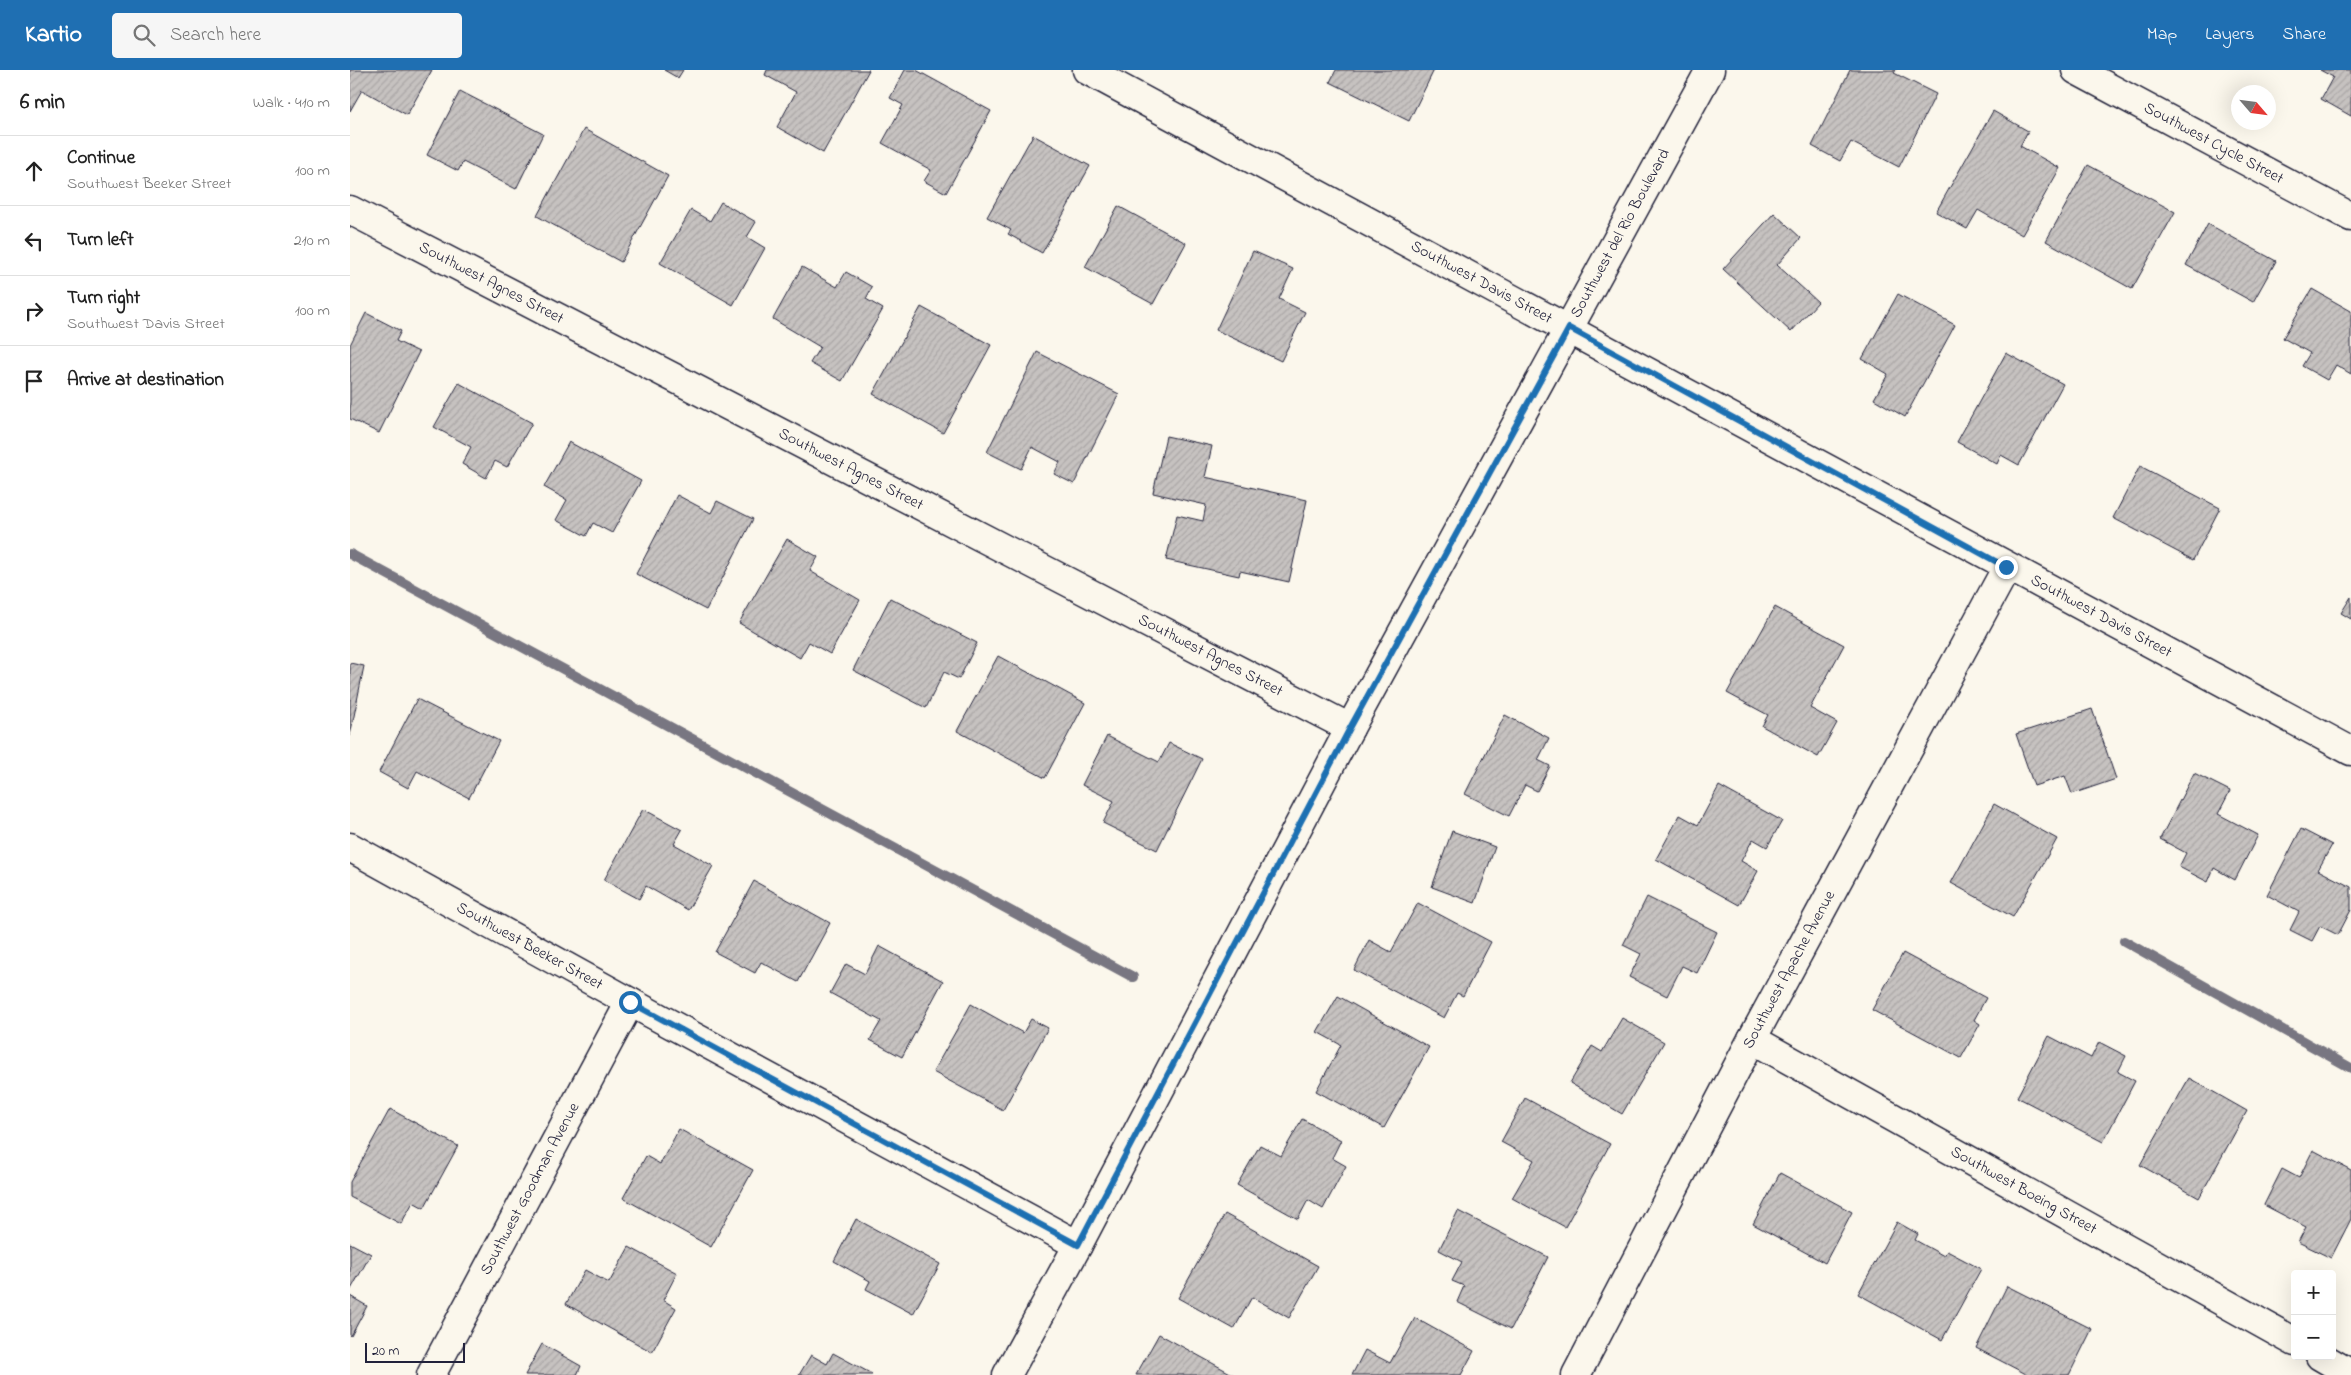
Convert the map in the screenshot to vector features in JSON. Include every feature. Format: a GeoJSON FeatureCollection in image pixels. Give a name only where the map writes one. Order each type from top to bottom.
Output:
{"type":"FeatureCollection","features":[{"type":"Feature","properties":{"kind":"street","name":"Southwest Davis Street"},"geometry":{"type":"LineString","coordinates":[[1087,70],[1569,328],[2006,567],[2351,751]]}},
{"type":"Feature","properties":{"kind":"street","name":"Southwest del Rio Boulevard"},"geometry":{"type":"LineString","coordinates":[[1007,1375],[1078,1245],[1350,728],[1710,70]]}},
{"type":"Feature","properties":{"kind":"street","name":"Southwest Cycle Street"},"geometry":{"type":"LineString","coordinates":[[2076,70],[2351,217]]}},
{"type":"Feature","properties":{"kind":"street","name":"Southwest Agnes Street"},"geometry":{"type":"LineString","coordinates":[[350,210],[1350,728]]}},
{"type":"Feature","properties":{"kind":"street","name":"Southwest Apache Avenue"},"geometry":{"type":"LineString","coordinates":[[1576,1375],[1752,1039],[2006,567]]}},
{"type":"Feature","properties":{"kind":"street","name":"Southwest Beeker Street"},"geometry":{"type":"LineString","coordinates":[[350,847],[630,1002],[1078,1245]]}},
{"type":"Feature","properties":{"kind":"street","name":"Southwest Goodman Avenue"},"geometry":{"type":"LineString","coordinates":[[430,1375],[630,1002]]}},
{"type":"Feature","properties":{"kind":"street","name":"Southwest Boeing Street"},"geometry":{"type":"LineString","coordinates":[[1752,1039],[2291,1340]]}},
{"type":"Feature","properties":{"kind":"street"},"geometry":{"type":"LineString","coordinates":[[2327,1360],[2351,1374]]}},
{"type":"Feature","properties":{"kind":"building"},"geometry":{"type":"Polygon","coordinates":[[[350,70],[432,70],[407,115],[362,90],[350,111],[350,70]]]}},
{"type":"Feature","properties":{"kind":"building"},"geometry":{"type":"Polygon","coordinates":[[[664,70],[683,70],[678,78],[664,70]]]}},
{"type":"Feature","properties":{"kind":"building"},"geometry":{"type":"Polygon","coordinates":[[[767,70],[869,70],[823,153],[777,127],[796,92],[765,75],[767,70]]]}},
{"type":"Feature","properties":{"kind":"building"},"geometry":{"type":"Polygon","coordinates":[[[905,70],[916,70],[991,111],[946,193],[924,181],[931,170],[882,143],[903,105],[890,98],[905,70]]]}},
{"type":"Feature","properties":{"kind":"building"},"geometry":{"type":"Polygon","coordinates":[[[1336,70],[1434,70],[1409,121],[1330,82],[1336,70]]]}},
{"type":"Feature","properties":{"kind":"building"},"geometry":{"type":"Polygon","coordinates":[[[1850,70],[1896,70],[1894,73],[1936,94],[1899,167],[1851,142],[1840,161],[1812,146],[1850,70]]]}},
{"type":"Feature","properties":{"kind":"building"},"geometry":{"type":"Polygon","coordinates":[[[2320,70],[2351,70],[2351,116],[2321,99],[2333,77],[2320,70]]]}},
{"type":"Feature","properties":{"kind":"building"},"geometry":{"type":"Polygon","coordinates":[[[460,91],[543,134],[516,189],[463,162],[458,171],[427,155],[460,91]]]}},
{"type":"Feature","properties":{"kind":"building"},"geometry":{"type":"Polygon","coordinates":[[[1993,111],[2028,131],[2020,146],[2060,168],[2022,235],[1978,210],[1967,229],[1936,212],[1993,111]]]}},
{"type":"Feature","properties":{"kind":"building"},"geometry":{"type":"Polygon","coordinates":[[[584,129],[668,176],[621,262],[537,216],[584,129]]]}},
{"type":"Feature","properties":{"kind":"building"},"geometry":{"type":"Polygon","coordinates":[[[1033,135],[1090,166],[1042,253],[1008,234],[1011,230],[987,217],[1033,135]]]}},
{"type":"Feature","properties":{"kind":"building"},"geometry":{"type":"Polygon","coordinates":[[[2088,165],[2175,212],[2132,289],[2046,241],[2088,165]]]}},
{"type":"Feature","properties":{"kind":"building"},"geometry":{"type":"Polygon","coordinates":[[[721,202],[756,222],[747,237],[765,248],[733,305],[660,263],[691,210],[710,221],[721,202]]]}},
{"type":"Feature","properties":{"kind":"building"},"geometry":{"type":"Polygon","coordinates":[[[1118,206],[1186,243],[1153,304],[1085,267],[1118,206]]]}},
{"type":"Feature","properties":{"kind":"building"},"geometry":{"type":"Polygon","coordinates":[[[1774,213],[1801,238],[1777,265],[1818,302],[1791,332],[1723,269],[1774,213]]]}},
{"type":"Feature","properties":{"kind":"building"},"geometry":{"type":"Polygon","coordinates":[[[2208,224],[2276,261],[2253,302],[2186,265],[2208,224]]]}},
{"type":"Feature","properties":{"kind":"building"},"geometry":{"type":"Polygon","coordinates":[[[1253,251],[1293,269],[1279,299],[1305,312],[1281,361],[1216,330],[1253,251]]]}},
{"type":"Feature","properties":{"kind":"building"},"geometry":{"type":"Polygon","coordinates":[[[802,267],[837,287],[846,272],[872,287],[866,299],[883,309],[842,381],[810,363],[820,347],[773,319],[802,267]]]}},
{"type":"Feature","properties":{"kind":"building"},"geometry":{"type":"Polygon","coordinates":[[[2312,289],[2351,311],[2351,374],[2336,365],[2327,380],[2302,366],[2310,353],[2283,338],[2312,289]]]}},
{"type":"Feature","properties":{"kind":"building"},"geometry":{"type":"Polygon","coordinates":[[[1898,294],[1955,325],[1905,417],[1874,399],[1888,374],[1862,359],[1898,294]]]}},
{"type":"Feature","properties":{"kind":"building"},"geometry":{"type":"Polygon","coordinates":[[[921,307],[991,345],[943,433],[873,394],[921,307]]]}},
{"type":"Feature","properties":{"kind":"building"},"geometry":{"type":"Polygon","coordinates":[[[366,313],[401,331],[396,341],[419,352],[379,433],[350,419],[350,345],[366,313]]]}},
{"type":"Feature","properties":{"kind":"building"},"geometry":{"type":"Polygon","coordinates":[[[1037,352],[1119,394],[1074,484],[1054,474],[1060,462],[1032,447],[1021,469],[987,452],[1037,352]]]}},
{"type":"Feature","properties":{"kind":"building"},"geometry":{"type":"Polygon","coordinates":[[[2006,353],[2063,384],[2019,465],[2001,455],[1997,464],[1957,442],[2006,353]]]}},
{"type":"Feature","properties":{"kind":"building"},"geometry":{"type":"Polygon","coordinates":[[[459,383],[532,423],[507,467],[495,461],[486,478],[462,464],[471,447],[434,427],[459,383]]]}},
{"type":"Feature","properties":{"kind":"building"},"geometry":{"type":"Polygon","coordinates":[[[1166,436],[1212,446],[1205,477],[1307,500],[1289,582],[1240,571],[1239,576],[1166,560],[1177,515],[1203,521],[1206,505],[1153,493],[1166,436]]]}},
{"type":"Feature","properties":{"kind":"building"},"geometry":{"type":"Polygon","coordinates":[[[569,442],[641,481],[612,533],[593,523],[586,536],[556,520],[567,500],[544,487],[569,442]]]}},
{"type":"Feature","properties":{"kind":"building"},"geometry":{"type":"Polygon","coordinates":[[[2140,466],[2220,508],[2193,560],[2113,518],[2140,466]]]}},
{"type":"Feature","properties":{"kind":"building"},"geometry":{"type":"Polygon","coordinates":[[[677,495],[711,513],[717,501],[753,519],[706,610],[636,574],[677,495]]]}},
{"type":"Feature","properties":{"kind":"building"},"geometry":{"type":"Polygon","coordinates":[[[787,539],[818,557],[810,571],[860,600],[830,654],[809,642],[800,658],[739,623],[787,539]]]}},
{"type":"Feature","properties":{"kind":"building"},"geometry":{"type":"Polygon","coordinates":[[[2351,597],[2351,619],[2341,613],[2351,597]]]}},
{"type":"Feature","properties":{"kind":"building"},"geometry":{"type":"Polygon","coordinates":[[[890,598],[977,643],[959,679],[944,672],[926,708],[853,670],[890,598]]]}},
{"type":"Feature","properties":{"kind":"building"},"geometry":{"type":"Polygon","coordinates":[[[1775,607],[1844,645],[1810,708],[1837,723],[1818,757],[1762,726],[1768,715],[1727,693],[1775,607]]]}},
{"type":"Feature","properties":{"kind":"building"},"geometry":{"type":"Polygon","coordinates":[[[998,656],[1085,703],[1045,778],[957,731],[998,656]]]}},
{"type":"Feature","properties":{"kind":"building"},"geometry":{"type":"Polygon","coordinates":[[[350,663],[364,666],[350,736],[350,663]]]}},
{"type":"Feature","properties":{"kind":"building"},"geometry":{"type":"Polygon","coordinates":[[[417,699],[499,741],[469,798],[417,771],[408,788],[379,772],[417,699]]]}},
{"type":"Feature","properties":{"kind":"building"},"geometry":{"type":"Polygon","coordinates":[[[2092,709],[2116,779],[2072,794],[2065,776],[2034,786],[2016,734],[2092,709]]]}},
{"type":"Feature","properties":{"kind":"building"},"geometry":{"type":"Polygon","coordinates":[[[1505,715],[1549,738],[1538,760],[1550,766],[1537,791],[1525,785],[1509,816],[1465,794],[1505,715]]]}},
{"type":"Feature","properties":{"kind":"building"},"geometry":{"type":"Polygon","coordinates":[[[1107,736],[1159,762],[1169,743],[1202,759],[1157,850],[1103,823],[1114,801],[1082,785],[1107,736]]]}},
{"type":"Feature","properties":{"kind":"building"},"geometry":{"type":"Polygon","coordinates":[[[2194,773],[2230,791],[2218,814],[2258,835],[2235,880],[2214,868],[2208,882],[2179,867],[2186,853],[2160,839],[2194,773]]]}},
{"type":"Feature","properties":{"kind":"building"},"geometry":{"type":"Polygon","coordinates":[[[1719,786],[1782,821],[1767,847],[1753,839],[1741,861],[1758,871],[1739,905],[1656,859],[1680,815],[1698,825],[1719,786]]]}},
{"type":"Feature","properties":{"kind":"building"},"geometry":{"type":"Polygon","coordinates":[[[1994,804],[2057,839],[2013,917],[1951,883],[1994,804]]]}},
{"type":"Feature","properties":{"kind":"building"},"geometry":{"type":"Polygon","coordinates":[[[643,809],[682,830],[674,844],[713,866],[688,910],[646,886],[639,899],[604,880],[643,809]]]}},
{"type":"Feature","properties":{"kind":"building"},"geometry":{"type":"Polygon","coordinates":[[[2301,829],[2332,845],[2318,870],[2351,887],[2351,910],[2338,935],[2320,926],[2312,941],[2290,930],[2299,912],[2267,895],[2301,829]]]}},
{"type":"Feature","properties":{"kind":"building"},"geometry":{"type":"Polygon","coordinates":[[[1452,831],[1495,847],[1475,903],[1432,887],[1452,831]]]}},
{"type":"Feature","properties":{"kind":"building"},"geometry":{"type":"Polygon","coordinates":[[[754,881],[830,923],[798,982],[761,962],[755,973],[715,952],[754,881]]]}},
{"type":"Feature","properties":{"kind":"building"},"geometry":{"type":"Polygon","coordinates":[[[1647,897],[1717,932],[1697,973],[1682,966],[1667,996],[1629,977],[1641,954],[1623,945],[1647,897]]]}},
{"type":"Feature","properties":{"kind":"building"},"geometry":{"type":"Polygon","coordinates":[[[1418,903],[1491,942],[1463,996],[1457,993],[1444,1018],[1354,970],[1369,940],[1391,952],[1418,903]]]}},
{"type":"Feature","properties":{"kind":"building"},"geometry":{"type":"Polygon","coordinates":[[[879,946],[943,981],[902,1057],[870,1040],[881,1021],[830,993],[846,964],[865,974],[879,946]]]}},
{"type":"Feature","properties":{"kind":"building"},"geometry":{"type":"Polygon","coordinates":[[[1903,953],[1986,998],[1974,1020],[1980,1024],[1961,1058],[1872,1010],[1903,953]]]}},
{"type":"Feature","properties":{"kind":"building"},"geometry":{"type":"Polygon","coordinates":[[[1338,996],[1429,1047],[1384,1128],[1316,1091],[1341,1045],[1317,1032],[1338,996]]]}},
{"type":"Feature","properties":{"kind":"building"},"geometry":{"type":"Polygon","coordinates":[[[971,1004],[1023,1033],[1031,1019],[1048,1028],[1003,1110],[933,1072],[971,1004]]]}},
{"type":"Feature","properties":{"kind":"building"},"geometry":{"type":"Polygon","coordinates":[[[1622,1018],[1664,1042],[1622,1114],[1570,1083],[1592,1046],[1602,1052],[1622,1018]]]}},
{"type":"Feature","properties":{"kind":"building"},"geometry":{"type":"Polygon","coordinates":[[[2049,1036],[2091,1058],[2099,1042],[2126,1056],[2118,1072],[2135,1081],[2103,1142],[2017,1097],[2049,1036]]]}},
{"type":"Feature","properties":{"kind":"building"},"geometry":{"type":"Polygon","coordinates":[[[2189,1078],[2247,1111],[2199,1198],[2140,1165],[2189,1078]]]}},
{"type":"Feature","properties":{"kind":"building"},"geometry":{"type":"Polygon","coordinates":[[[1525,1098],[1610,1144],[1565,1227],[1512,1198],[1534,1160],[1501,1142],[1525,1098]]]}},
{"type":"Feature","properties":{"kind":"building"},"geometry":{"type":"Polygon","coordinates":[[[390,1109],[458,1146],[424,1208],[413,1202],[401,1224],[350,1197],[350,1182],[390,1109]]]}},
{"type":"Feature","properties":{"kind":"building"},"geometry":{"type":"Polygon","coordinates":[[[1302,1119],[1341,1140],[1332,1158],[1346,1166],[1323,1209],[1308,1200],[1298,1219],[1237,1185],[1260,1145],[1281,1156],[1302,1119]]]}},
{"type":"Feature","properties":{"kind":"building"},"geometry":{"type":"Polygon","coordinates":[[[679,1129],[753,1170],[711,1247],[623,1198],[646,1156],[660,1164],[679,1129]]]}},
{"type":"Feature","properties":{"kind":"building"},"geometry":{"type":"Polygon","coordinates":[[[2313,1150],[2351,1170],[2351,1219],[2331,1258],[2298,1242],[2306,1227],[2264,1205],[2282,1169],[2299,1178],[2313,1150]]]}},
{"type":"Feature","properties":{"kind":"building"},"geometry":{"type":"Polygon","coordinates":[[[1780,1173],[1852,1212],[1825,1263],[1753,1224],[1780,1173]]]}},
{"type":"Feature","properties":{"kind":"building"},"geometry":{"type":"Polygon","coordinates":[[[1458,1211],[1548,1257],[1511,1329],[1457,1302],[1464,1286],[1452,1281],[1462,1262],[1439,1250],[1458,1211]]]}},
{"type":"Feature","properties":{"kind":"building"},"geometry":{"type":"Polygon","coordinates":[[[1225,1214],[1318,1266],[1289,1318],[1252,1297],[1234,1329],[1178,1298],[1225,1214]]]}},
{"type":"Feature","properties":{"kind":"building"},"geometry":{"type":"Polygon","coordinates":[[[856,1219],[940,1264],[913,1314],[866,1289],[870,1281],[834,1261],[856,1219]]]}},
{"type":"Feature","properties":{"kind":"building"},"geometry":{"type":"Polygon","coordinates":[[[1897,1222],[1918,1234],[1915,1240],[1944,1256],[1947,1251],[1981,1269],[1942,1340],[1858,1294],[1897,1222]]]}},
{"type":"Feature","properties":{"kind":"building"},"geometry":{"type":"Polygon","coordinates":[[[350,1243],[371,1254],[350,1291],[350,1243]]]}},
{"type":"Feature","properties":{"kind":"building"},"geometry":{"type":"Polygon","coordinates":[[[629,1247],[677,1273],[663,1300],[676,1308],[652,1352],[566,1304],[585,1270],[609,1283],[629,1247]]]}},
{"type":"Feature","properties":{"kind":"building"},"geometry":{"type":"Polygon","coordinates":[[[2007,1286],[2092,1329],[2069,1375],[2028,1375],[1976,1348],[2007,1286]]]}},
{"type":"Feature","properties":{"kind":"building"},"geometry":{"type":"Polygon","coordinates":[[[350,1296],[367,1306],[351,1336],[350,1335],[350,1296]]]}},
{"type":"Feature","properties":{"kind":"building"},"geometry":{"type":"Polygon","coordinates":[[[1415,1318],[1474,1351],[1461,1375],[1352,1375],[1365,1350],[1390,1363],[1415,1318]]]}},
{"type":"Feature","properties":{"kind":"building"},"geometry":{"type":"Polygon","coordinates":[[[1159,1334],[1234,1375],[1136,1375],[1159,1334]]]}},
{"type":"Feature","properties":{"kind":"building"},"geometry":{"type":"Polygon","coordinates":[[[542,1344],[581,1366],[577,1375],[525,1375],[542,1344]]]}},
{"type":"Feature","properties":{"kind":"building"},"geometry":{"type":"Polygon","coordinates":[[[833,1353],[872,1375],[799,1375],[811,1355],[827,1364],[833,1353]]]}},
{"type":"Feature","properties":{"kind":"waterway"},"geometry":{"type":"LineString","coordinates":[[350,554],[1133,977]]}},
{"type":"Feature","properties":{"kind":"waterway"},"geometry":{"type":"LineString","coordinates":[[2124,941],[2351,1068]]}},
{"type":"Feature","properties":{"kind":"route"},"geometry":{"type":"LineString","coordinates":[[630,1002],[1078,1245],[1350,728],[1569,328],[2006,567]]}}]}
